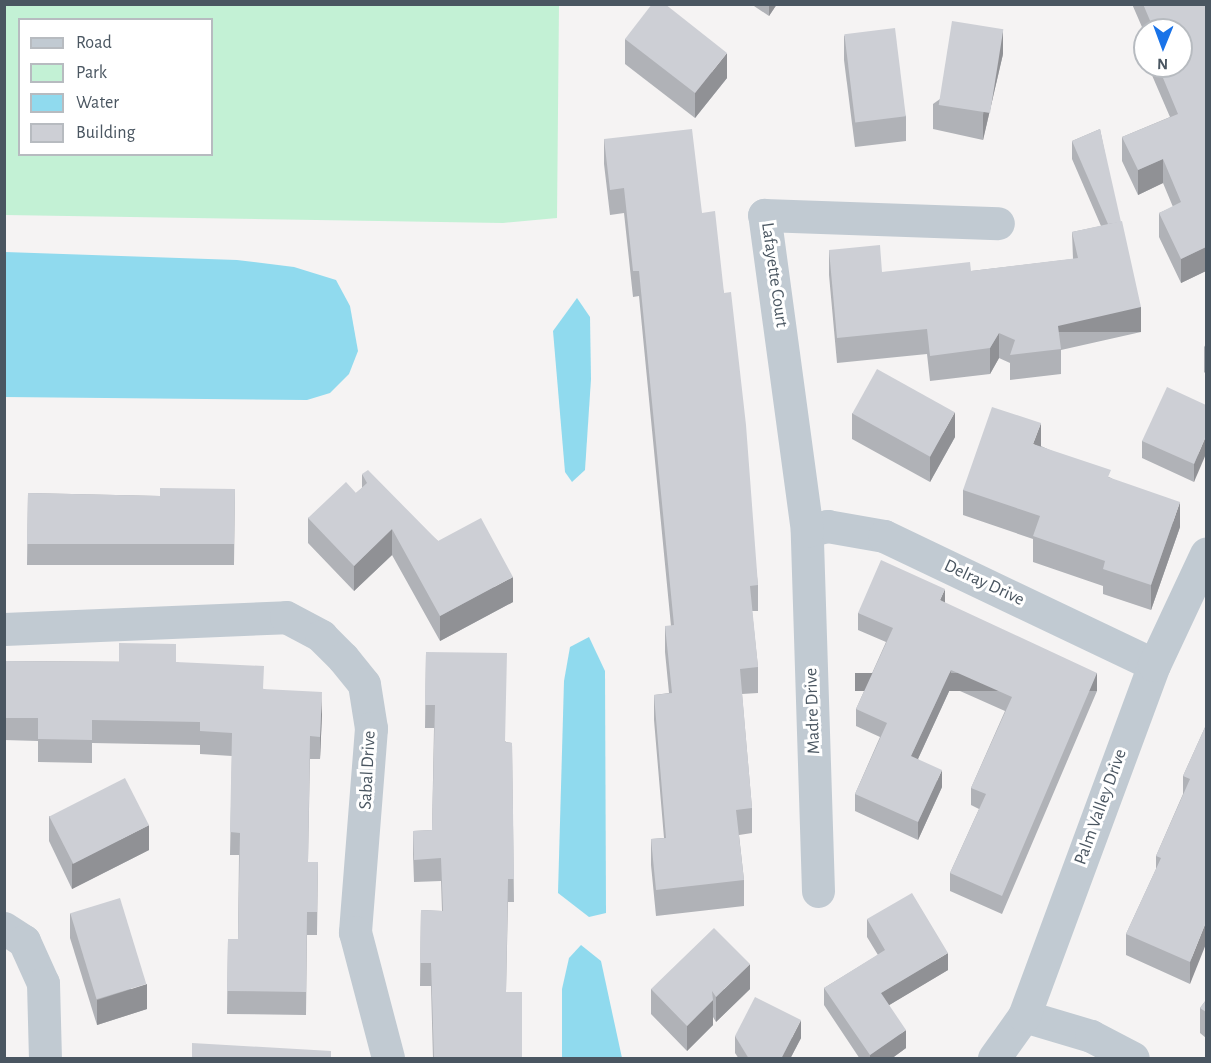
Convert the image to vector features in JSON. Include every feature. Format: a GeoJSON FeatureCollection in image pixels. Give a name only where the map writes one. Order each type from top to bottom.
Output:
{"type":"FeatureCollection","features":[{"type":"Feature","properties":{"kind":"street","name":"Lafayette Court"},"geometry":{"type":"LineString","coordinates":[[807,531],[764,215],[998,223]]}},
{"type":"Feature","properties":{"kind":"street","name":"Delray Drive"},"geometry":{"type":"LineString","coordinates":[[807,531],[827,526],[884,536],[1154,665]]}},
{"type":"Feature","properties":{"kind":"street","name":"Madre Drive"},"geometry":{"type":"LineString","coordinates":[[807,531],[818,891]]}},
{"type":"Feature","properties":{"kind":"street","name":"Palm Valley Drive"},"geometry":{"type":"LineString","coordinates":[[994,1059],[1024,1016],[1154,665],[1206,554]]}},
{"type":"Feature","properties":{"kind":"street","name":"Sabal Drive"},"geometry":{"type":"LineString","coordinates":[[4,629],[286,617],[321,636],[343,658],[364,684],[371,728],[355,932],[388,1059]]}},
{"type":"Feature","properties":{"kind":"street"},"geometry":{"type":"LineString","coordinates":[[4,928],[24,941],[43,983],[45,1059]]}},
{"type":"Feature","properties":{"kind":"street"},"geometry":{"type":"LineString","coordinates":[[1024,1016],[1091,1036],[1133,1059]]}},
{"type":"Feature","properties":{"kind":"green space"},"geometry":{"type":"Polygon","coordinates":[[[5,4],[559,5],[557,218],[503,223],[5,215],[5,4]]]}},
{"type":"Feature","properties":{"kind":"water"},"geometry":{"type":"Polygon","coordinates":[[[5,252],[237,260],[294,267],[336,280],[350,306],[358,351],[349,374],[330,393],[307,400],[5,397],[5,252]]]}},
{"type":"Feature","properties":{"kind":"water"},"geometry":{"type":"Polygon","coordinates":[[[577,298],[590,317],[591,379],[585,470],[572,482],[565,472],[553,331],[577,298]]]}},
{"type":"Feature","properties":{"kind":"water"},"geometry":{"type":"Polygon","coordinates":[[[589,637],[605,671],[606,913],[589,917],[558,893],[564,681],[570,647],[589,637]]]}},
{"type":"Feature","properties":{"kind":"water"},"geometry":{"type":"Polygon","coordinates":[[[581,945],[601,961],[622,1058],[562,1058],[562,989],[569,958],[581,945]]]}},
{"type":"Feature","properties":{"kind":"building"},"geometry":{"type":"Polygon","coordinates":[[[652,4],[665,4],[727,53],[695,93],[625,39],[652,4]]]}},
{"type":"Feature","properties":{"kind":"building"},"geometry":{"type":"Polygon","coordinates":[[[1143,4],[1206,4],[1206,247],[1181,259],[1159,213],[1181,202],[1163,159],[1138,170],[1122,137],[1178,114],[1163,78],[1193,78],[1193,18],[1149,18],[1143,4]]]}},
{"type":"Feature","properties":{"kind":"building"},"geometry":{"type":"Polygon","coordinates":[[[952,21],[1003,29],[990,113],[939,105],[952,21]]]}},
{"type":"Feature","properties":{"kind":"building"},"geometry":{"type":"Polygon","coordinates":[[[895,28],[906,116],[855,123],[844,34],[895,28]]]}},
{"type":"Feature","properties":{"kind":"building"},"geometry":{"type":"Polygon","coordinates":[[[692,129],[702,213],[715,211],[724,293],[731,292],[746,425],[758,585],[750,586],[758,667],[740,669],[752,808],[736,810],[744,880],[656,890],[651,839],[666,838],[654,695],[672,693],[665,626],[674,625],[639,271],[633,271],[624,188],[610,190],[604,139],[692,129]]]}},
{"type":"Feature","properties":{"kind":"building"},"geometry":{"type":"Polygon","coordinates":[[[1100,129],[1121,222],[1108,224],[1072,141],[1100,129]]]}},
{"type":"Feature","properties":{"kind":"building"},"geometry":{"type":"Polygon","coordinates":[[[1122,221],[1141,307],[1058,326],[1061,349],[1010,355],[1015,340],[999,333],[990,348],[930,356],[927,329],[837,338],[829,250],[880,245],[882,272],[970,262],[971,271],[1078,258],[1072,232],[1122,221]]]}},
{"type":"Feature","properties":{"kind":"building"},"geometry":{"type":"Polygon","coordinates":[[[877,369],[955,412],[930,457],[852,414],[877,369]]]}},
{"type":"Feature","properties":{"kind":"building"},"geometry":{"type":"Polygon","coordinates":[[[1167,387],[1206,405],[1206,436],[1194,464],[1142,441],[1167,387]]]}},
{"type":"Feature","properties":{"kind":"building"},"geometry":{"type":"Polygon","coordinates":[[[992,407],[1041,423],[1033,444],[1111,470],[1108,477],[1180,502],[1151,585],[1103,569],[1105,561],[1033,536],[1040,516],[963,490],[992,407]]]}},
{"type":"Feature","properties":{"kind":"building"},"geometry":{"type":"Polygon","coordinates":[[[368,470],[438,541],[481,518],[513,577],[440,616],[392,529],[354,566],[308,518],[346,482],[356,493],[367,483],[362,474],[368,470]]]}},
{"type":"Feature","properties":{"kind":"building"},"geometry":{"type":"Polygon","coordinates":[[[160,488],[235,489],[234,544],[27,544],[28,493],[160,496],[160,488]]]}},
{"type":"Feature","properties":{"kind":"building"},"geometry":{"type":"Polygon","coordinates":[[[881,560],[945,589],[940,600],[1097,673],[1002,896],[950,873],[986,794],[971,788],[1012,697],[951,670],[911,756],[942,770],[918,822],[855,794],[887,723],[856,709],[893,628],[858,613],[881,560]]]}},
{"type":"Feature","properties":{"kind":"building"},"geometry":{"type":"Polygon","coordinates":[[[119,643],[176,644],[176,662],[264,666],[263,689],[322,692],[320,737],[310,736],[308,862],[318,862],[317,912],[307,912],[306,992],[227,991],[228,939],[238,939],[240,833],[230,832],[232,733],[200,731],[200,722],[92,720],[92,740],[38,739],[38,718],[4,718],[4,661],[119,662],[119,643]]]}},
{"type":"Feature","properties":{"kind":"building"},"geometry":{"type":"Polygon","coordinates":[[[426,652],[507,653],[505,742],[512,743],[514,879],[508,879],[506,992],[522,992],[522,1059],[434,1059],[431,963],[420,963],[421,910],[443,911],[441,858],[414,860],[413,831],[432,830],[435,705],[425,705],[426,652]]]}},
{"type":"Feature","properties":{"kind":"building"},"geometry":{"type":"Polygon","coordinates":[[[1206,725],[1206,922],[1190,962],[1126,934],[1161,858],[1156,856],[1190,779],[1183,776],[1206,725]]]}},
{"type":"Feature","properties":{"kind":"building"},"geometry":{"type":"Polygon","coordinates":[[[125,778],[149,825],[73,864],[49,817],[125,778]]]}},
{"type":"Feature","properties":{"kind":"building"},"geometry":{"type":"Polygon","coordinates":[[[912,893],[948,953],[881,993],[906,1030],[870,1055],[824,988],[885,950],[867,919],[912,893]]]}},
{"type":"Feature","properties":{"kind":"building"},"geometry":{"type":"Polygon","coordinates":[[[120,898],[146,984],[97,999],[70,913],[120,898]]]}},
{"type":"Feature","properties":{"kind":"building"},"geometry":{"type":"Polygon","coordinates":[[[714,928],[750,964],[716,997],[712,991],[713,1000],[687,1026],[651,989],[714,928]]]}},
{"type":"Feature","properties":{"kind":"building"},"geometry":{"type":"Polygon","coordinates":[[[755,997],[801,1020],[781,1059],[749,1059],[735,1036],[755,997]]]}},
{"type":"Feature","properties":{"kind":"building"},"geometry":{"type":"Polygon","coordinates":[[[1206,1000],[1206,1012],[1200,1008],[1206,1000]]]}},
{"type":"Feature","properties":{"kind":"building"},"geometry":{"type":"Polygon","coordinates":[[[192,1043],[331,1051],[331,1059],[192,1059],[192,1043]]]}}]}
